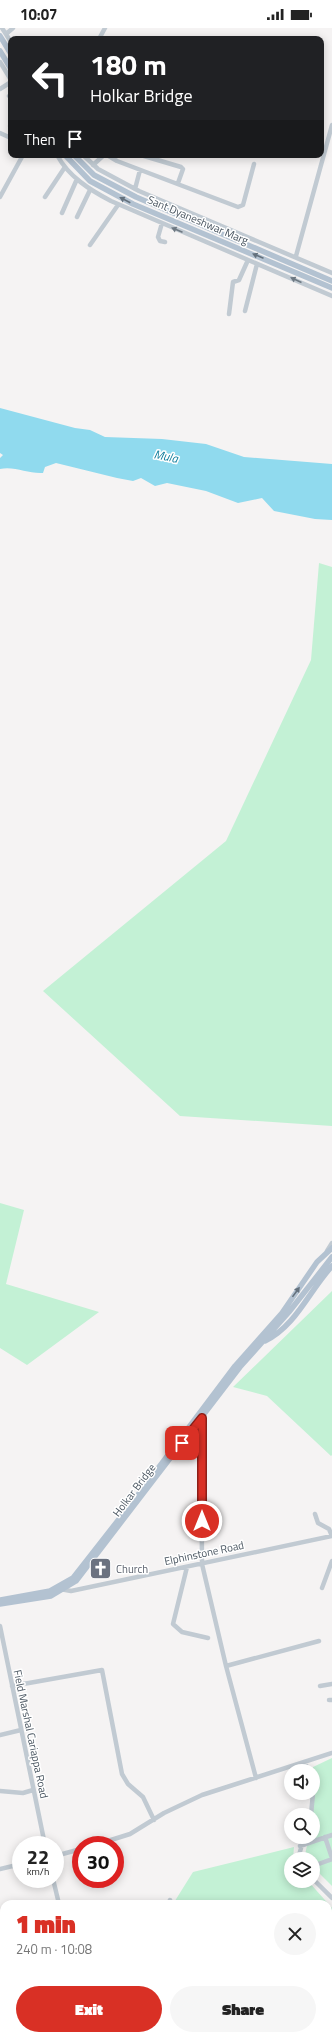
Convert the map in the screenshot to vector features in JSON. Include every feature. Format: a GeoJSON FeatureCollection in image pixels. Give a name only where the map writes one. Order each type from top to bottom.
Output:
{"type":"FeatureCollection","features":[{"type":"Feature","properties":{"kind":"main road"},"geometry":{"type":"LineString","coordinates":[[3,35],[8,47]]}},
{"type":"Feature","properties":{"kind":"main road"},"geometry":{"type":"LineString","coordinates":[[0,51],[8,64]]}},
{"type":"Feature","properties":{"kind":"main road","name":"Sant Dyaneshwar Marg"},"geometry":{"type":"LineString","coordinates":[[68,158],[90,181],[133,204],[332,288]]}},
{"type":"Feature","properties":{"kind":"main road","name":"Sant Dyaneshwar Marg"},"geometry":{"type":"LineString","coordinates":[[77,158],[94,175],[136,197],[332,281]]}},
{"type":"Feature","properties":{"kind":"main road"},"geometry":{"type":"LineString","coordinates":[[200,1416],[252,1345],[282,1313],[326,1252],[332,1248]]}},
{"type":"Feature","properties":{"kind":"main road"},"geometry":{"type":"LineString","coordinates":[[200,1416],[260,1343],[289,1312],[332,1257]]}},
{"type":"Feature","properties":{"kind":"main road"},"geometry":{"type":"LineString","coordinates":[[260,1343],[279,1333],[289,1324],[322,1277],[332,1266]]}},
{"type":"Feature","properties":{"kind":"main road","name":"Elphinstone Road"},"geometry":{"type":"LineString","coordinates":[[0,1600],[60,1589],[70,1580],[79,1571],[200,1416]]}},
{"type":"Feature","properties":{"kind":"main road"},"geometry":{"type":"LineString","coordinates":[[0,1604],[51,1596],[60,1589]]}},
{"type":"Feature","properties":{"kind":"street"},"geometry":{"type":"LineString","coordinates":[[2,28],[3,35],[13,28]]}},
{"type":"Feature","properties":{"kind":"street"},"geometry":{"type":"LineString","coordinates":[[0,62],[8,76]]}},
{"type":"Feature","properties":{"kind":"street"},"geometry":{"type":"LineString","coordinates":[[0,90],[8,83]]}},
{"type":"Feature","properties":{"kind":"street"},"geometry":{"type":"LineString","coordinates":[[324,154],[332,125]]}},
{"type":"Feature","properties":{"kind":"street"},"geometry":{"type":"LineString","coordinates":[[0,197],[21,158]]}},
{"type":"Feature","properties":{"kind":"street"},"geometry":{"type":"LineString","coordinates":[[59,158],[65,167],[90,190],[162,224],[332,296]]}},
{"type":"Feature","properties":{"kind":"street"},"geometry":{"type":"LineString","coordinates":[[87,158],[93,165],[134,188],[296,256],[332,273]]}},
{"type":"Feature","properties":{"kind":"street"},"geometry":{"type":"LineString","coordinates":[[93,165],[101,158]]}},
{"type":"Feature","properties":{"kind":"street"},"geometry":{"type":"LineString","coordinates":[[114,158],[140,170],[178,183],[238,207],[241,207],[254,164]]}},
{"type":"Feature","properties":{"kind":"street"},"geometry":{"type":"LineString","coordinates":[[151,158],[181,167],[183,169],[178,183]]}},
{"type":"Feature","properties":{"kind":"street"},"geometry":{"type":"LineString","coordinates":[[296,256],[323,158]]}},
{"type":"Feature","properties":{"kind":"street"},"geometry":{"type":"LineString","coordinates":[[45,197],[65,167]]}},
{"type":"Feature","properties":{"kind":"street"},"geometry":{"type":"LineString","coordinates":[[134,188],[140,170]]}},
{"type":"Feature","properties":{"kind":"street"},"geometry":{"type":"LineString","coordinates":[[62,214],[77,179]]}},
{"type":"Feature","properties":{"kind":"street"},"geometry":{"type":"LineString","coordinates":[[77,217],[90,190]]}},
{"type":"Feature","properties":{"kind":"street"},"geometry":{"type":"LineString","coordinates":[[90,245],[118,204]]}},
{"type":"Feature","properties":{"kind":"street"},"geometry":{"type":"LineString","coordinates":[[162,224],[158,237],[160,241],[165,242]]}},
{"type":"Feature","properties":{"kind":"street"},"geometry":{"type":"LineString","coordinates":[[229,314],[234,282],[239,280],[248,260]]}},
{"type":"Feature","properties":{"kind":"street"},"geometry":{"type":"LineString","coordinates":[[245,311],[257,264]]}},
{"type":"Feature","properties":{"kind":"street"},"geometry":{"type":"LineString","coordinates":[[326,1252],[332,1243]]}},
{"type":"Feature","properties":{"kind":"street"},"geometry":{"type":"LineString","coordinates":[[200,1416],[202,1564],[226,1666],[256,1778]]}},
{"type":"Feature","properties":{"kind":"street"},"geometry":{"type":"LineString","coordinates":[[315,1514],[318,1523],[329,1529],[332,1536]]}},
{"type":"Feature","properties":{"kind":"street","name":"Elphinstone Road"},"geometry":{"type":"LineString","coordinates":[[60,1589],[71,1591],[187,1568],[332,1536]]}},
{"type":"Feature","properties":{"kind":"street"},"geometry":{"type":"LineString","coordinates":[[322,1588],[332,1561]]}},
{"type":"Feature","properties":{"kind":"street"},"geometry":{"type":"LineString","coordinates":[[187,1568],[174,1624],[182,1632],[208,1638]]}},
{"type":"Feature","properties":{"kind":"street","name":"Field Marshal Cariappa Road"},"geometry":{"type":"LineString","coordinates":[[0,1626],[43,1836]]}},
{"type":"Feature","properties":{"kind":"street"},"geometry":{"type":"LineString","coordinates":[[226,1666],[319,1641]]}},
{"type":"Feature","properties":{"kind":"street"},"geometry":{"type":"LineString","coordinates":[[12,1686],[102,1670],[122,1774],[128,1784],[143,1797],[154,1820]]}},
{"type":"Feature","properties":{"kind":"street"},"geometry":{"type":"LineString","coordinates":[[320,1686],[332,1684]]}},
{"type":"Feature","properties":{"kind":"street"},"geometry":{"type":"LineString","coordinates":[[0,1735],[21,1730]]}},
{"type":"Feature","properties":{"kind":"street"},"geometry":{"type":"LineString","coordinates":[[124,1836],[130,1834],[164,1813],[202,1794],[332,1753]]}},
{"type":"Feature","properties":{"kind":"street"},"geometry":{"type":"LineString","coordinates":[[0,1791],[22,1793],[33,1790]]}},
{"type":"Feature","properties":{"kind":"street"},"geometry":{"type":"LineString","coordinates":[[299,1852],[300,1846],[332,1835]]}},
{"type":"Feature","properties":{"kind":"street"},"geometry":{"type":"LineString","coordinates":[[320,1863],[332,1859],[325,1837]]}},
{"type":"Feature","properties":{"kind":"street"},"geometry":{"type":"LineString","coordinates":[[0,1869],[12,1866]]}},
{"type":"Feature","properties":{"kind":"street"},"geometry":{"type":"LineString","coordinates":[[320,1886],[332,1898]]}},
{"type":"Feature","properties":{"kind":"street"},"geometry":{"type":"LineString","coordinates":[[55,1888],[58,1900]]}},
{"type":"Feature","properties":{"kind":"green space"},"geometry":{"type":"Polygon","coordinates":[[[319,563],[332,567],[332,1126],[180,1116],[43,991],[226,841],[311,660],[319,563]]]}},
{"type":"Feature","properties":{"kind":"green space"},"geometry":{"type":"Polygon","coordinates":[[[0,1203],[24,1210],[6,1284],[99,1312],[27,1365],[0,1348],[0,1203]]]}},
{"type":"Feature","properties":{"kind":"green space"},"geometry":{"type":"Polygon","coordinates":[[[332,1291],[331,1456],[267,1396],[233,1387],[332,1291]]]}},
{"type":"Feature","properties":{"kind":"green space"},"geometry":{"type":"Polygon","coordinates":[[[332,1758],[332,1886],[320,1874],[320,1852],[306,1852],[307,1844],[320,1844],[320,1808],[313,1808],[313,1800],[320,1800],[319,1764],[332,1758]]]}},
{"type":"Feature","properties":{"kind":"green space"},"geometry":{"type":"Polygon","coordinates":[[[294,1847],[294,1852],[284,1852],[284,1888],[314,1888],[325,1900],[176,1900],[193,1872],[294,1847]]]}},
{"type":"Feature","properties":{"kind":"water","name":"Mula"},"geometry":{"type":"Polygon","coordinates":[[[0,408],[75,428],[90,430],[105,437],[162,439],[206,444],[244,457],[332,464],[332,520],[315,519],[274,511],[262,498],[238,503],[206,491],[167,483],[155,486],[141,478],[133,481],[56,463],[45,467],[43,473],[11,468],[0,469],[0,458],[3,455],[0,453],[0,408]]]}},
{"type":"Feature","properties":{"kind":"place","name":"Church"},"geometry":{"type":"Point","coordinates":[100,1569]}},
{"type":"Feature","properties":{"kind":"route"},"geometry":{"type":"LineString","coordinates":[[182,1443],[202,1418],[202,1521]]}}]}
